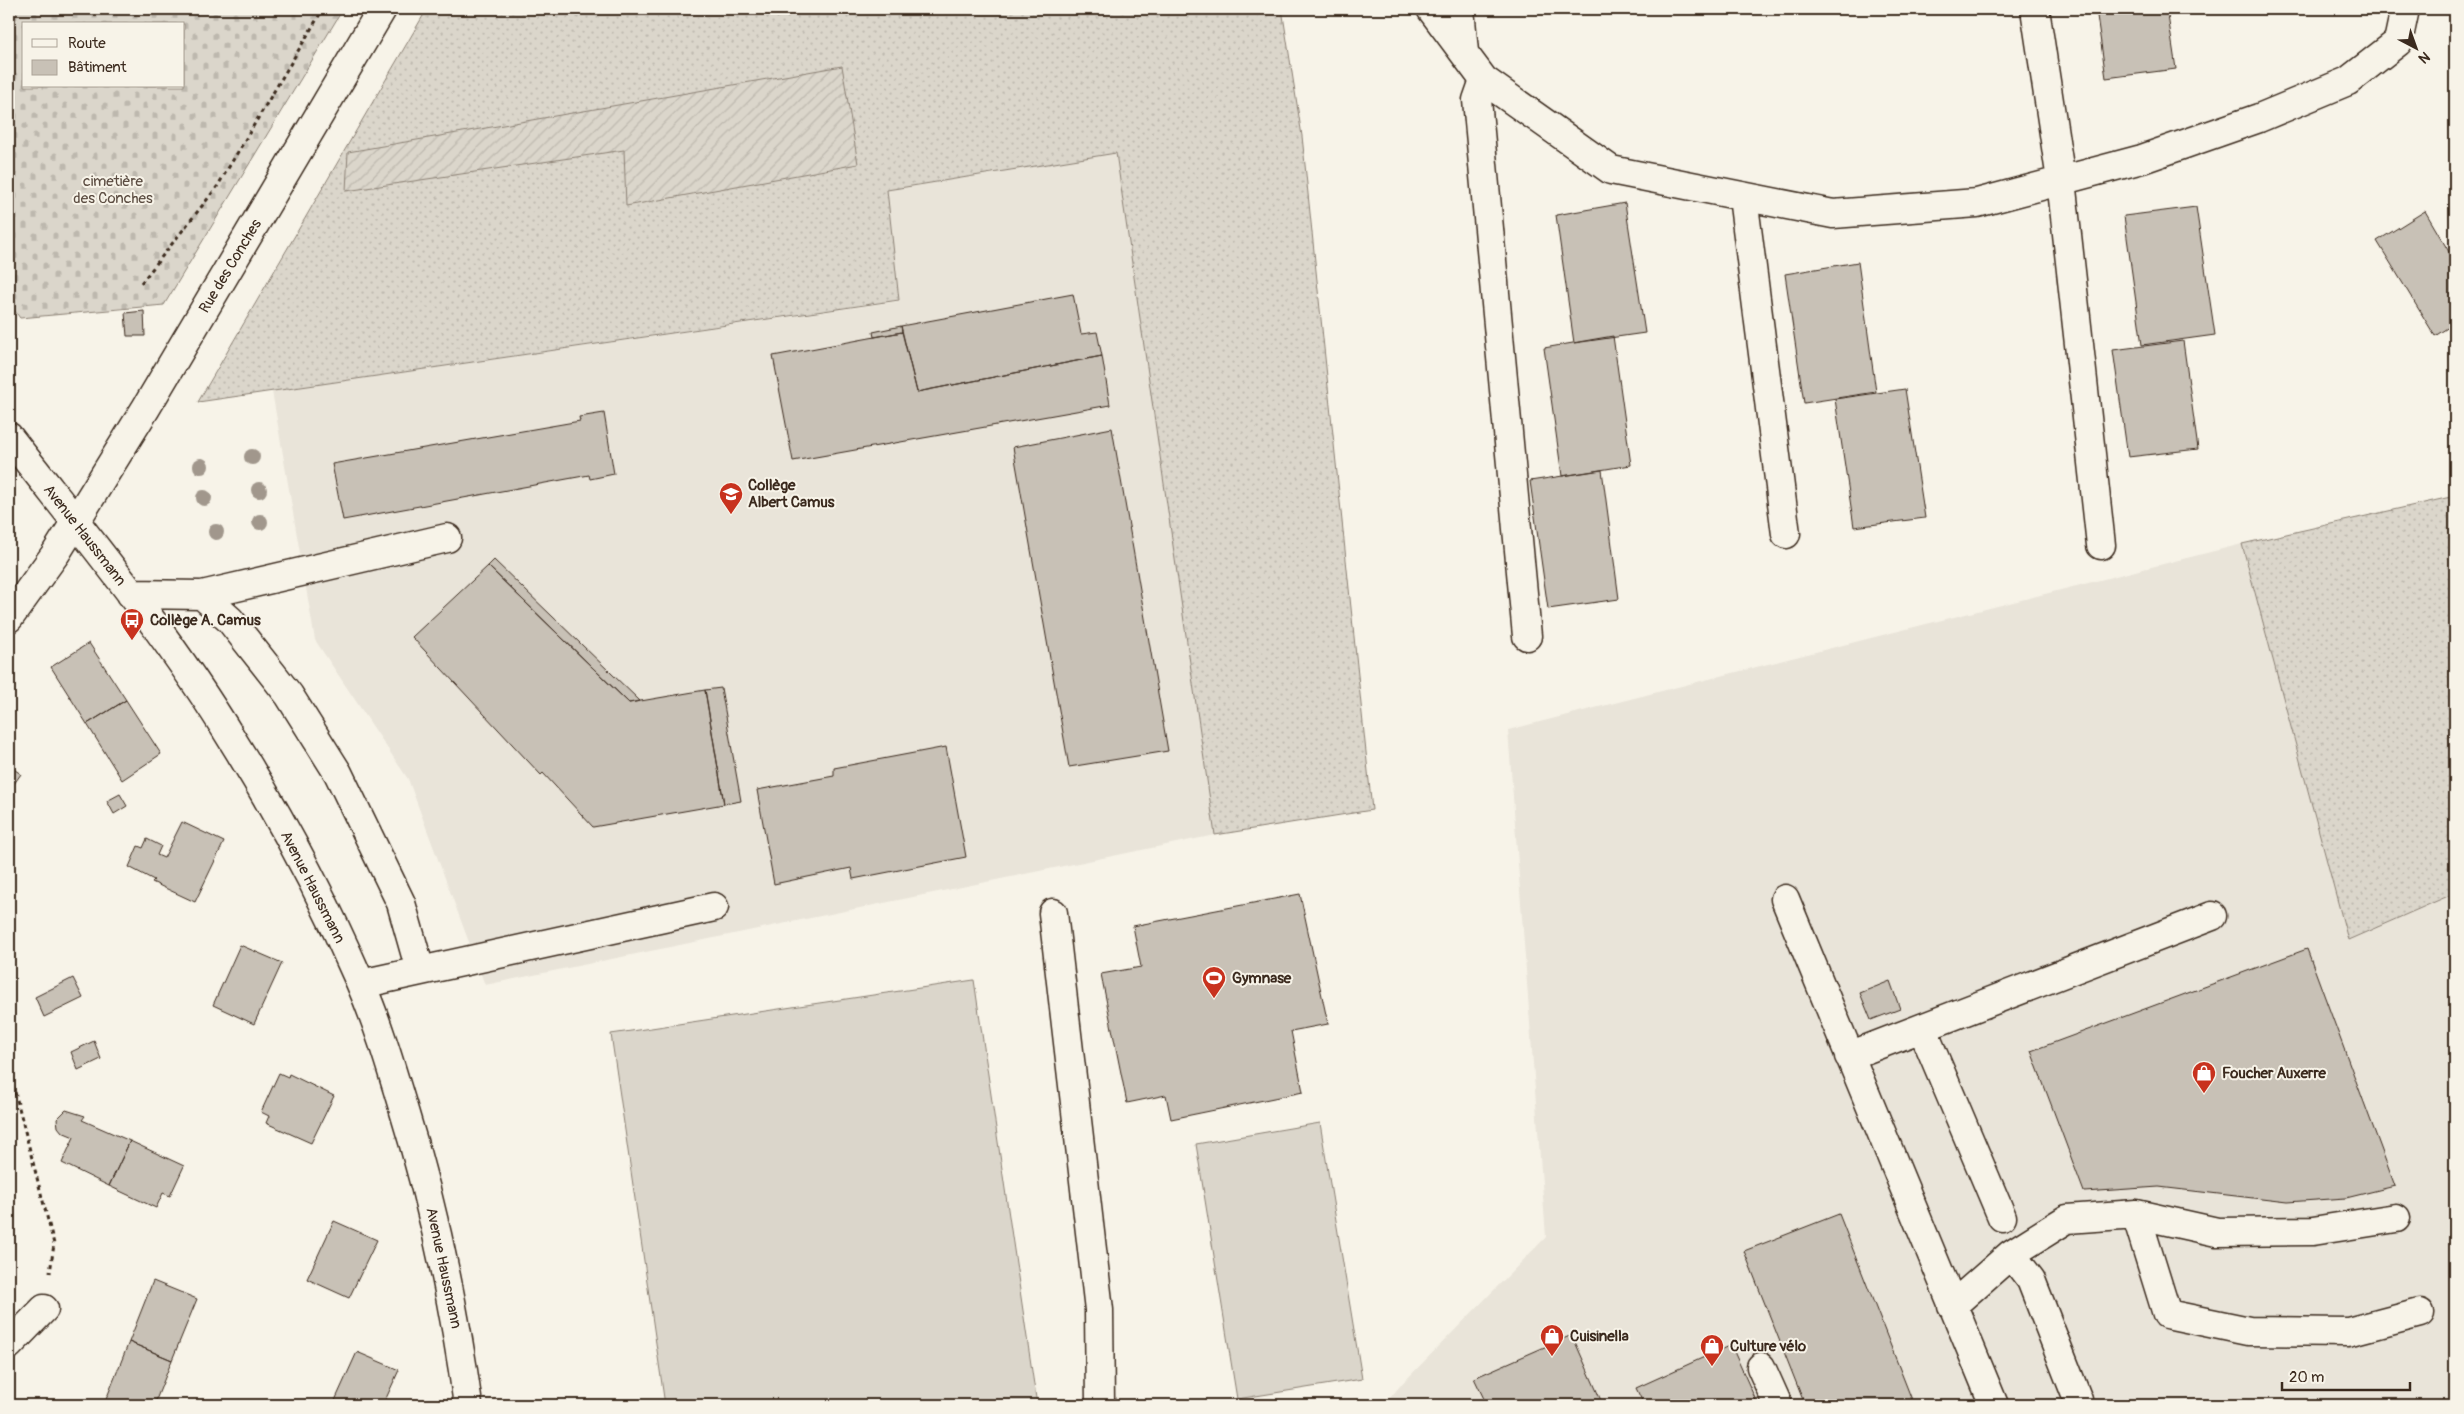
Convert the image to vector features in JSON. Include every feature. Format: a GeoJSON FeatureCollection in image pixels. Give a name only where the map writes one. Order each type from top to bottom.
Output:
{"type":"FeatureCollection","features":[{"type":"Feature","properties":{"kind":"street","name":"Rue des Conches"},"geometry":{"type":"LineString","coordinates":[[9,618],[76,523],[382,9]]}},
{"type":"Feature","properties":{"kind":"street"},"geometry":{"type":"LineString","coordinates":[[1431,9],[1484,80],[1611,170],[1833,214],[1977,203],[2142,159],[2259,118],[2348,81],[2398,42],[2406,9]]}},
{"type":"Feature","properties":{"kind":"street"},"geometry":{"type":"LineString","coordinates":[[1460,9],[1464,53]]}},
{"type":"Feature","properties":{"kind":"street"},"geometry":{"type":"LineString","coordinates":[[2035,9],[2061,180],[2101,544]]}},
{"type":"Feature","properties":{"kind":"street"},"geometry":{"type":"LineString","coordinates":[[1484,80],[1477,100],[1527,636]]}},
{"type":"Feature","properties":{"kind":"street"},"geometry":{"type":"LineString","coordinates":[[1743,197],[1786,534]]}},
{"type":"Feature","properties":{"kind":"street","name":"Avenue Haussmann"},"geometry":{"type":"LineString","coordinates":[[9,438],[161,634],[232,739],[284,828],[361,984],[381,1036],[422,1169],[458,1328],[468,1405]]}},
{"type":"Feature","properties":{"kind":"street"},"geometry":{"type":"LineString","coordinates":[[130,594],[202,595],[447,538]]}},
{"type":"Feature","properties":{"kind":"street"},"geometry":{"type":"LineString","coordinates":[[202,595],[230,620],[289,695],[338,773],[402,903],[420,970]]}},
{"type":"Feature","properties":{"kind":"street"},"geometry":{"type":"LineString","coordinates":[[1785,899],[1994,1405]]}},
{"type":"Feature","properties":{"kind":"street"},"geometry":{"type":"LineString","coordinates":[[361,984],[714,907]]}},
{"type":"Feature","properties":{"kind":"street"},"geometry":{"type":"LineString","coordinates":[[1053,913],[1099,1310],[1100,1405]]}},
{"type":"Feature","properties":{"kind":"street"},"geometry":{"type":"LineString","coordinates":[[1849,1056],[2212,916]]}},
{"type":"Feature","properties":{"kind":"street"},"geometry":{"type":"LineString","coordinates":[[1922,1028],[2002,1217]]}},
{"type":"Feature","properties":{"kind":"street"},"geometry":{"type":"LineString","coordinates":[[1952,1306],[2011,1254],[2066,1219],[2136,1214],[2217,1232],[2313,1231],[2396,1218]]}},
{"type":"Feature","properties":{"kind":"street"},"geometry":{"type":"LineString","coordinates":[[2136,1214],[2168,1314],[2249,1331],[2348,1332],[2420,1313]]}},
{"type":"Feature","properties":{"kind":"street"},"geometry":{"type":"LineString","coordinates":[[2011,1254],[2031,1280],[2078,1400]]}},
{"type":"Feature","properties":{"kind":"street"},"geometry":{"type":"LineString","coordinates":[[9,1345],[44,1309]]}},
{"type":"Feature","properties":{"kind":"street"},"geometry":{"type":"LineString","coordinates":[[1761,1367],[1778,1405]]}},
{"type":"Feature","properties":{"kind":"path"},"geometry":{"type":"LineString","coordinates":[[142,282],[218,187],[323,9]]}},
{"type":"Feature","properties":{"kind":"path"},"geometry":{"type":"LineString","coordinates":[[9,1069],[54,1244],[44,1309]]}},
{"type":"Feature","properties":{"kind":"shaded area","name":"Collège Albert Camus"},"geometry":{"type":"Polygon","coordinates":[[[1116,153],[1215,835],[485,985],[408,779],[315,640],[272,391],[899,301],[887,190],[1116,153]]]}},
{"type":"Feature","properties":{"kind":"shaded area"},"geometry":{"type":"Polygon","coordinates":[[[2242,544],[2348,940],[2455,893],[2455,1405],[1384,1405],[1400,1386],[1546,1237],[1508,730],[2242,544]]]}},
{"type":"Feature","properties":{"kind":"green space","name":"cimetière des Conches"},"geometry":{"type":"Polygon","coordinates":[[[9,9],[343,9],[164,305],[20,318],[9,303],[9,9]]]}},
{"type":"Feature","properties":{"kind":"green space"},"geometry":{"type":"Polygon","coordinates":[[[427,9],[1282,9],[1302,136],[1372,810],[1215,835],[1116,153],[887,190],[899,300],[198,402],[427,9]]]}},
{"type":"Feature","properties":{"kind":"green space"},"geometry":{"type":"Polygon","coordinates":[[[842,66],[858,164],[626,206],[624,150],[346,191],[348,152],[842,66]]]}},
{"type":"Feature","properties":{"kind":"green space"},"geometry":{"type":"Polygon","coordinates":[[[2455,496],[2455,893],[2348,940],[2242,544],[2455,496]]]}},
{"type":"Feature","properties":{"kind":"green space"},"geometry":{"type":"Polygon","coordinates":[[[974,980],[1037,1405],[665,1405],[611,1034],[974,980]]]}},
{"type":"Feature","properties":{"kind":"green space"},"geometry":{"type":"Polygon","coordinates":[[[1320,1123],[1362,1379],[1237,1399],[1196,1144],[1320,1123]]]}},
{"type":"Feature","properties":{"kind":"building"},"geometry":{"type":"Polygon","coordinates":[[[2096,9],[2167,9],[2176,69],[2106,78],[2096,9]]]}},
{"type":"Feature","properties":{"kind":"building"},"geometry":{"type":"Polygon","coordinates":[[[1625,203],[1645,333],[1574,343],[1556,215],[1625,203]]]}},
{"type":"Feature","properties":{"kind":"building"},"geometry":{"type":"Polygon","coordinates":[[[2196,207],[2215,335],[2142,345],[2124,216],[2196,207]]]}},
{"type":"Feature","properties":{"kind":"building"},"geometry":{"type":"Polygon","coordinates":[[[2425,211],[2455,262],[2455,323],[2435,336],[2377,241],[2425,211]]]}},
{"type":"Feature","properties":{"kind":"building"},"geometry":{"type":"Polygon","coordinates":[[[1858,262],[1876,392],[1804,403],[1785,274],[1858,262]]]}},
{"type":"Feature","properties":{"kind":"building"},"geometry":{"type":"Polygon","coordinates":[[[1073,294],[1081,334],[1097,332],[1102,356],[917,392],[901,326],[1073,294]]]}},
{"type":"Feature","properties":{"kind":"building"},"geometry":{"type":"Polygon","coordinates":[[[144,311],[145,336],[127,336],[125,313],[144,311]]]}},
{"type":"Feature","properties":{"kind":"building"},"geometry":{"type":"Polygon","coordinates":[[[901,326],[902,332],[874,337],[873,332],[901,326]]]}},
{"type":"Feature","properties":{"kind":"building"},"geometry":{"type":"Polygon","coordinates":[[[902,332],[917,392],[1102,356],[1110,405],[793,461],[773,356],[902,332]]]}},
{"type":"Feature","properties":{"kind":"building"},"geometry":{"type":"Polygon","coordinates":[[[1613,336],[1631,465],[1562,476],[1544,348],[1613,336]]]}},
{"type":"Feature","properties":{"kind":"building"},"geometry":{"type":"Polygon","coordinates":[[[2183,341],[2198,449],[2128,457],[2113,350],[2183,341]]]}},
{"type":"Feature","properties":{"kind":"building"},"geometry":{"type":"Polygon","coordinates":[[[1905,389],[1925,518],[1854,527],[1835,399],[1905,389]]]}},
{"type":"Feature","properties":{"kind":"building"},"geometry":{"type":"Polygon","coordinates":[[[604,413],[614,474],[590,479],[589,475],[343,520],[332,464],[580,421],[579,417],[604,413]]]}},
{"type":"Feature","properties":{"kind":"building"},"geometry":{"type":"Polygon","coordinates":[[[1112,428],[1168,751],[1069,767],[1013,447],[1112,428]]]}},
{"type":"Feature","properties":{"kind":"building"},"geometry":{"type":"Polygon","coordinates":[[[1602,470],[1619,599],[1548,609],[1530,481],[1602,470]]]}},
{"type":"Feature","properties":{"kind":"building"},"geometry":{"type":"Polygon","coordinates":[[[494,560],[640,701],[629,703],[488,566],[494,560]]]}},
{"type":"Feature","properties":{"kind":"building"},"geometry":{"type":"Polygon","coordinates":[[[488,566],[629,703],[705,690],[724,804],[593,827],[543,773],[541,775],[412,637],[488,566]]]}},
{"type":"Feature","properties":{"kind":"building"},"geometry":{"type":"Polygon","coordinates":[[[89,643],[126,700],[87,724],[51,667],[89,643]]]}},
{"type":"Feature","properties":{"kind":"building"},"geometry":{"type":"Polygon","coordinates":[[[721,688],[741,801],[724,804],[705,690],[721,688]]]}},
{"type":"Feature","properties":{"kind":"building"},"geometry":{"type":"Polygon","coordinates":[[[126,700],[161,754],[122,780],[87,724],[126,700]]]}},
{"type":"Feature","properties":{"kind":"building"},"geometry":{"type":"Polygon","coordinates":[[[946,747],[966,857],[853,879],[851,868],[774,884],[757,790],[834,776],[834,768],[946,747]]]}},
{"type":"Feature","properties":{"kind":"building"},"geometry":{"type":"Polygon","coordinates":[[[9,766],[21,774],[9,791],[9,766]]]}},
{"type":"Feature","properties":{"kind":"building"},"geometry":{"type":"Polygon","coordinates":[[[120,794],[127,806],[114,814],[107,801],[120,794]]]}},
{"type":"Feature","properties":{"kind":"building"},"geometry":{"type":"Polygon","coordinates":[[[182,822],[224,842],[195,902],[152,882],[154,880],[129,867],[138,846],[143,848],[147,839],[161,846],[157,855],[164,858],[182,822]]]}},
{"type":"Feature","properties":{"kind":"building","name":"Gymnase"},"geometry":{"type":"Polygon","coordinates":[[[1300,894],[1328,1024],[1291,1031],[1303,1092],[1171,1119],[1166,1095],[1127,1103],[1101,974],[1141,967],[1133,926],[1300,894]]]}},
{"type":"Feature","properties":{"kind":"building"},"geometry":{"type":"Polygon","coordinates":[[[240,945],[282,963],[254,1024],[213,1005],[240,945]]]}},
{"type":"Feature","properties":{"kind":"building","name":"Foucher Auxerre"},"geometry":{"type":"Polygon","coordinates":[[[2307,949],[2395,1186],[2346,1198],[2287,1202],[2159,1187],[2084,1192],[2031,1051],[2307,949]]]}},
{"type":"Feature","properties":{"kind":"building"},"geometry":{"type":"Polygon","coordinates":[[[73,978],[83,998],[44,1017],[35,997],[73,978]]]}},
{"type":"Feature","properties":{"kind":"building"},"geometry":{"type":"Polygon","coordinates":[[[1890,981],[1900,1009],[1871,1020],[1860,993],[1890,981]]]}},
{"type":"Feature","properties":{"kind":"building"},"geometry":{"type":"Polygon","coordinates":[[[94,1041],[101,1059],[78,1070],[71,1052],[94,1041]]]}},
{"type":"Feature","properties":{"kind":"building"},"geometry":{"type":"Polygon","coordinates":[[[279,1073],[288,1077],[289,1074],[334,1096],[311,1143],[266,1123],[269,1116],[261,1112],[279,1073]]]}},
{"type":"Feature","properties":{"kind":"building"},"geometry":{"type":"Polygon","coordinates":[[[66,1110],[85,1116],[82,1120],[130,1141],[109,1186],[62,1163],[74,1137],[62,1132],[58,1127],[57,1119],[66,1110]]]}},
{"type":"Feature","properties":{"kind":"building"},"geometry":{"type":"Polygon","coordinates":[[[130,1141],[184,1166],[170,1196],[163,1193],[156,1208],[109,1186],[130,1141]]]}},
{"type":"Feature","properties":{"kind":"building"},"geometry":{"type":"Polygon","coordinates":[[[1839,1214],[1914,1405],[1805,1405],[1744,1251],[1839,1214]]]}},
{"type":"Feature","properties":{"kind":"building"},"geometry":{"type":"Polygon","coordinates":[[[334,1221],[377,1240],[349,1298],[307,1279],[334,1221]]]}},
{"type":"Feature","properties":{"kind":"building"},"geometry":{"type":"Polygon","coordinates":[[[153,1281],[197,1299],[172,1360],[129,1342],[153,1281]]]}},
{"type":"Feature","properties":{"kind":"building","name":"Cuisinella"},"geometry":{"type":"Polygon","coordinates":[[[1572,1335],[1603,1405],[1487,1405],[1474,1378],[1572,1335]]]}},
{"type":"Feature","properties":{"kind":"building"},"geometry":{"type":"Polygon","coordinates":[[[129,1342],[172,1360],[154,1405],[112,1405],[105,1402],[129,1342]]]}},
{"type":"Feature","properties":{"kind":"building","name":"Culture vélo"},"geometry":{"type":"Polygon","coordinates":[[[1731,1345],[1758,1405],[1644,1405],[1636,1388],[1731,1345]]]}},
{"type":"Feature","properties":{"kind":"building"},"geometry":{"type":"Polygon","coordinates":[[[357,1352],[399,1370],[383,1405],[333,1405],[357,1352]]]}},
{"type":"Feature","properties":{"kind":"place","name":"Collège Albert Camus"},"geometry":{"type":"Point","coordinates":[731,515]}},
{"type":"Feature","properties":{"kind":"place","name":"Collège A. Camus"},"geometry":{"type":"Point","coordinates":[132,641]}},
{"type":"Feature","properties":{"kind":"place","name":"Gymnase"},"geometry":{"type":"Point","coordinates":[1214,999]}},
{"type":"Feature","properties":{"kind":"place","name":"Foucher Auxerre"},"geometry":{"type":"Point","coordinates":[2204,1094]}},
{"type":"Feature","properties":{"kind":"place","name":"Cuisinella"},"geometry":{"type":"Point","coordinates":[1552,1357]}},
{"type":"Feature","properties":{"kind":"place","name":"Culture vélo"},"geometry":{"type":"Point","coordinates":[1712,1367]}}]}
